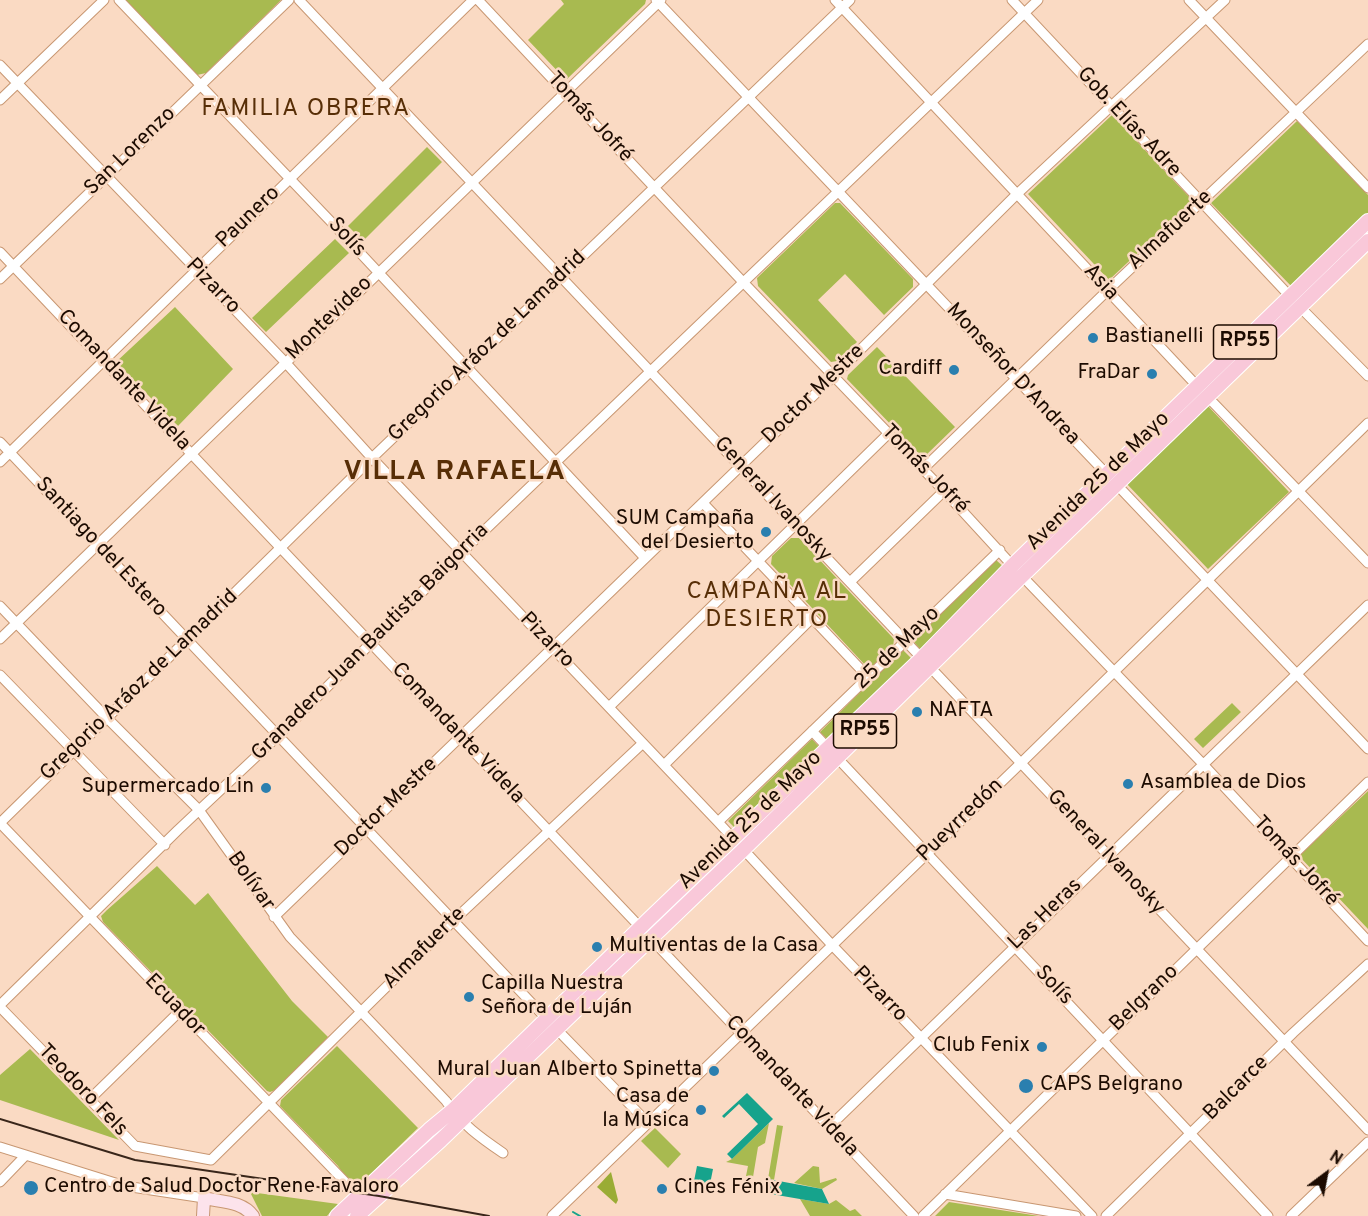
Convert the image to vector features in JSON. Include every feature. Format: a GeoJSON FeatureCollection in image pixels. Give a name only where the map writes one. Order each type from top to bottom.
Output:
{"type":"FeatureCollection","features":[{"type":"Feature","properties":{"kind":"main road","name":"Avenida 25 de Mayo"},"geometry":{"type":"LineString","coordinates":[[553,1023],[651,939],[743,850],[833,753],[1295,302],[1368,221]]}},
{"type":"Feature","properties":{"kind":"main road","name":"Avenida 25 de Mayo"},"geometry":{"type":"LineString","coordinates":[[1295,302],[1368,241]]}},
{"type":"Feature","properties":{"kind":"main road","name":"Avenida 25 de Mayo"},"geometry":{"type":"LineString","coordinates":[[357,1216],[553,1023],[640,928],[733,839],[833,753]]}},
{"type":"Feature","properties":{"kind":"main road","name":"Avenida 25 de Mayo"},"geometry":{"type":"LineString","coordinates":[[337,1216],[429,1130],[457,1116]]}},
{"type":"Feature","properties":{"kind":"street"},"geometry":{"type":"LineString","coordinates":[[0,100],[104,0]]}},
{"type":"Feature","properties":{"kind":"street","name":"Solís"},"geometry":{"type":"LineString","coordinates":[[119,0],[378,272],[645,558]]}},
{"type":"Feature","properties":{"kind":"street","name":"San Lorenzo"},"geometry":{"type":"LineString","coordinates":[[0,279],[289,0]]}},
{"type":"Feature","properties":{"kind":"street","name":"General Ivanosky"},"geometry":{"type":"LineString","coordinates":[[299,0],[1368,1130]]}},
{"type":"Feature","properties":{"kind":"street","name":"Paunero"},"geometry":{"type":"LineString","coordinates":[[0,462],[473,0]]}},
{"type":"Feature","properties":{"kind":"street","name":"Tomás Jofré"},"geometry":{"type":"LineString","coordinates":[[478,0],[1368,941]]}},
{"type":"Feature","properties":{"kind":"street","name":"Asia"},"geometry":{"type":"LineString","coordinates":[[835,0],[1203,392],[1368,563]]}},
{"type":"Feature","properties":{"kind":"street","name":"Gregorio Aráoz de Lamadrid"},"geometry":{"type":"LineString","coordinates":[[0,823],[372,458],[850,0]]}},
{"type":"Feature","properties":{"kind":"street","name":"Gob. Elías Adre"},"geometry":{"type":"LineString","coordinates":[[1012,0],[1295,302],[1368,376]]}},
{"type":"Feature","properties":{"kind":"street"},"geometry":{"type":"LineString","coordinates":[[931,102],[1038,0]]}},
{"type":"Feature","properties":{"kind":"street"},"geometry":{"type":"LineString","coordinates":[[1189,0],[1368,188]]}},
{"type":"Feature","properties":{"kind":"street","name":"Doctor Mestre"},"geometry":{"type":"LineString","coordinates":[[274,917],[740,467],[1017,195],[1225,0]]}},
{"type":"Feature","properties":{"kind":"street","name":"Montevideo"},"geometry":{"type":"LineString","coordinates":[[0,639],[471,182],[566,93],[658,1]]}},
{"type":"Feature","properties":{"kind":"street","name":"Monseñor D'Andrea"},"geometry":{"type":"LineString","coordinates":[[658,1],[1368,749]]}},
{"type":"Feature","properties":{"kind":"street","name":"Almafuerte"},"geometry":{"type":"LineString","coordinates":[[923,469],[1368,44]]}},
{"type":"Feature","properties":{"kind":"street","name":"Pizarro"},"geometry":{"type":"LineString","coordinates":[[0,65],[285,362],[372,458],[718,822],[920,1039],[1092,1216]]}},
{"type":"Feature","properties":{"kind":"street","name":"Granadero Juan Bautista Baigorria"},"geometry":{"type":"LineString","coordinates":[[0,1006],[199,810],[278,736],[462,552],[931,102]]}},
{"type":"Feature","properties":{"kind":"street","name":"Comandante Videla"},"geometry":{"type":"LineString","coordinates":[[0,252],[914,1216]]}},
{"type":"Feature","properties":{"kind":"street","name":"Pueyrredón"},"geometry":{"type":"LineString","coordinates":[[554,1215],[1368,423]]}},
{"type":"Feature","properties":{"kind":"street"},"geometry":{"type":"LineString","coordinates":[[609,707],[888,434]]}},
{"type":"Feature","properties":{"kind":"street","name":"Santiago del Estero"},"geometry":{"type":"LineString","coordinates":[[0,442],[648,1123]]}},
{"type":"Feature","properties":{"kind":"street"},"geometry":{"type":"LineString","coordinates":[[850,582],[944,491]]}},
{"type":"Feature","properties":{"kind":"street"},"geometry":{"type":"LineString","coordinates":[[703,502],[868,677]]}},
{"type":"Feature","properties":{"kind":"street","name":"25 de Mayo"},"geometry":{"type":"LineString","coordinates":[[718,822],[1000,550]]}},
{"type":"Feature","properties":{"kind":"street","name":"Las Heras"},"geometry":{"type":"LineString","coordinates":[[829,1127],[1202,763],[1368,605]]}},
{"type":"Feature","properties":{"kind":"street","name":"Bolívar"},"geometry":{"type":"LineString","coordinates":[[0,606],[199,810],[290,937],[446,1101],[472,1132],[503,1153]]}},
{"type":"Feature","properties":{"kind":"street"},"geometry":{"type":"LineString","coordinates":[[664,765],[812,618]]}},
{"type":"Feature","properties":{"kind":"street"},"geometry":{"type":"LineString","coordinates":[[0,675],[165,845]]}},
{"type":"Feature","properties":{"kind":"street","name":"Solís"},"geometry":{"type":"LineString","coordinates":[[812,731],[1268,1216]]}},
{"type":"Feature","properties":{"kind":"street","name":"Almafuerte"},"geometry":{"type":"LineString","coordinates":[[211,1160],[454,920],[643,743]]}},
{"type":"Feature","properties":{"kind":"street","name":"Belgrano"},"geometry":{"type":"LineString","coordinates":[[922,1216],[1368,782]]}},
{"type":"Feature","properties":{"kind":"street","name":"Ecuador"},"geometry":{"type":"LineString","coordinates":[[0,823],[350,1187]]}},
{"type":"Feature","properties":{"kind":"street","name":"Balcarce"},"geometry":{"type":"LineString","coordinates":[[1106,1216],[1368,964]]}},
{"type":"Feature","properties":{"kind":"street","name":"Teodoro Fels"},"geometry":{"type":"LineString","coordinates":[[0,1006],[135,1146],[211,1160]]}},
{"type":"Feature","properties":{"kind":"street"},"geometry":{"type":"LineString","coordinates":[[90,1099],[180,1011]]}},
{"type":"Feature","properties":{"kind":"street"},"geometry":{"type":"LineString","coordinates":[[1291,1216],[1368,1142]]}},
{"type":"Feature","properties":{"kind":"street"},"geometry":{"type":"LineString","coordinates":[[0,1147],[125,1186],[237,1204],[253,1216]]}},
{"type":"Feature","properties":{"kind":"street"},"geometry":{"type":"LineString","coordinates":[[0,1182],[25,1156]]}},
{"type":"Feature","properties":{"kind":"street"},"geometry":{"type":"LineString","coordinates":[[945,1194],[1076,1216]]}},
{"type":"Feature","properties":{"kind":"street"},"geometry":{"type":"LineString","coordinates":[[203,1216],[204,1198]]}},
{"type":"Feature","properties":{"kind":"green space"},"geometry":{"type":"Polygon","coordinates":[[[124,0],[281,0],[206,73],[197,75],[124,0]]]}},
{"type":"Feature","properties":{"kind":"green space"},"geometry":{"type":"Polygon","coordinates":[[[561,0],[646,0],[645,4],[567,79],[528,40],[564,4],[561,0]]]}},
{"type":"Feature","properties":{"kind":"green space"},"geometry":{"type":"Polygon","coordinates":[[[1112,115],[1193,201],[1109,280],[1028,194],[1112,115]]]}},
{"type":"Feature","properties":{"kind":"green space"},"geometry":{"type":"Polygon","coordinates":[[[1297,121],[1368,195],[1368,214],[1292,287],[1211,203],[1297,121]]]}},
{"type":"Feature","properties":{"kind":"green space"},"geometry":{"type":"Polygon","coordinates":[[[427,147],[442,162],[363,241],[348,226],[427,147]]]}},
{"type":"Feature","properties":{"kind":"green space"},"geometry":{"type":"Polygon","coordinates":[[[835,203],[840,203],[913,279],[913,287],[884,315],[845,274],[818,300],[857,342],[837,361],[831,362],[758,286],[757,278],[835,203]]]}},
{"type":"Feature","properties":{"kind":"green space"},"geometry":{"type":"Polygon","coordinates":[[[335,239],[349,253],[266,332],[252,318],[335,239]]]}},
{"type":"Feature","properties":{"kind":"green space"},"geometry":{"type":"Polygon","coordinates":[[[175,307],[233,369],[178,426],[116,362],[175,307]]]}},
{"type":"Feature","properties":{"kind":"green space"},"geometry":{"type":"Polygon","coordinates":[[[877,347],[955,427],[923,458],[847,379],[848,375],[877,347]]]}},
{"type":"Feature","properties":{"kind":"green space"},"geometry":{"type":"Polygon","coordinates":[[[1208,406],[1289,492],[1208,569],[1126,483],[1208,406]]]}},
{"type":"Feature","properties":{"kind":"green space"},"geometry":{"type":"Polygon","coordinates":[[[791,538],[799,538],[894,639],[893,647],[874,666],[865,665],[771,564],[772,556],[791,538]]]}},
{"type":"Feature","properties":{"kind":"green space"},"geometry":{"type":"Polygon","coordinates":[[[996,560],[1006,569],[922,651],[913,641],[996,560]]]}},
{"type":"Feature","properties":{"kind":"green space"},"geometry":{"type":"Polygon","coordinates":[[[903,650],[913,660],[829,741],[820,732],[903,650]]]}},
{"type":"Feature","properties":{"kind":"green space"},"geometry":{"type":"Polygon","coordinates":[[[1232,703],[1241,712],[1203,748],[1194,739],[1232,703]]]}},
{"type":"Feature","properties":{"kind":"green space"},"geometry":{"type":"Polygon","coordinates":[[[812,739],[821,749],[738,831],[728,821],[812,739]]]}},
{"type":"Feature","properties":{"kind":"green space"},"geometry":{"type":"Polygon","coordinates":[[[1368,791],[1368,929],[1299,856],[1368,791]]]}},
{"type":"Feature","properties":{"kind":"green space"},"geometry":{"type":"Polygon","coordinates":[[[157,866],[195,905],[208,893],[292,1001],[328,1037],[278,1089],[267,1091],[103,922],[101,916],[157,866]]]}},
{"type":"Feature","properties":{"kind":"green space"},"geometry":{"type":"Polygon","coordinates":[[[337,1046],[418,1128],[360,1184],[345,1176],[280,1106],[281,1100],[337,1046]]]}},
{"type":"Feature","properties":{"kind":"green space"},"geometry":{"type":"Polygon","coordinates":[[[30,1049],[119,1140],[0,1100],[0,1075],[30,1049]]]}},
{"type":"Feature","properties":{"kind":"green space"},"geometry":{"type":"Polygon","coordinates":[[[769,1123],[765,1143],[758,1147],[753,1177],[746,1176],[748,1166],[726,1162],[732,1159],[769,1123]]]}},
{"type":"Feature","properties":{"kind":"green space"},"geometry":{"type":"Polygon","coordinates":[[[777,1125],[783,1126],[774,1180],[768,1179],[777,1125]]]}},
{"type":"Feature","properties":{"kind":"green space"},"geometry":{"type":"Polygon","coordinates":[[[655,1128],[681,1154],[668,1168],[641,1141],[655,1128]]]}},
{"type":"Feature","properties":{"kind":"green space"},"geometry":{"type":"Polygon","coordinates":[[[813,1166],[819,1167],[820,1183],[836,1178],[837,1180],[822,1189],[794,1183],[813,1166]]]}},
{"type":"Feature","properties":{"kind":"green space"},"geometry":{"type":"Polygon","coordinates":[[[611,1172],[618,1200],[616,1204],[597,1187],[611,1172]]]}},
{"type":"Feature","properties":{"kind":"green space"},"geometry":{"type":"Polygon","coordinates":[[[250,1192],[338,1204],[327,1216],[262,1216],[250,1192]]]}},
{"type":"Feature","properties":{"kind":"green space"},"geometry":{"type":"Polygon","coordinates":[[[800,1199],[829,1204],[836,1200],[850,1211],[855,1209],[862,1216],[810,1216],[800,1199]]]}},
{"type":"Feature","properties":{"kind":"green space"},"geometry":{"type":"Polygon","coordinates":[[[949,1202],[1039,1216],[935,1216],[949,1202]]]}},
{"type":"Feature","properties":{"kind":"water"},"geometry":{"type":"Polygon","coordinates":[[[747,1093],[773,1119],[732,1159],[727,1154],[758,1124],[739,1104],[724,1118],[722,1116],[747,1093]]]}},
{"type":"Feature","properties":{"kind":"water"},"geometry":{"type":"Polygon","coordinates":[[[697,1166],[713,1169],[710,1184],[694,1181],[697,1166]]]}},
{"type":"Feature","properties":{"kind":"water"},"geometry":{"type":"Polygon","coordinates":[[[768,1179],[822,1189],[829,1204],[765,1193],[768,1179]]]}},
{"type":"Feature","properties":{"kind":"waterway"},"geometry":{"type":"LineString","coordinates":[[573,1212],[580,1216]]}},
{"type":"Feature","properties":{"kind":"railway"},"geometry":{"type":"LineString","coordinates":[[0,1119],[135,1160],[379,1196],[489,1216]]}},
{"type":"Feature","properties":{"kind":"place","name":"Bastianelli"},"geometry":{"type":"Point","coordinates":[1093,338]}},
{"type":"Feature","properties":{"kind":"place","name":"Cardiff"},"geometry":{"type":"Point","coordinates":[954,370]}},
{"type":"Feature","properties":{"kind":"place","name":"FraDar"},"geometry":{"type":"Point","coordinates":[1152,374]}},
{"type":"Feature","properties":{"kind":"place","name":"SUM Campaña del Desierto"},"geometry":{"type":"Point","coordinates":[766,532]}},
{"type":"Feature","properties":{"kind":"place","name":"NAFTA"},"geometry":{"type":"Point","coordinates":[917,712]}},
{"type":"Feature","properties":{"kind":"place","name":"Asamblea de Dios"},"geometry":{"type":"Point","coordinates":[1128,784]}},
{"type":"Feature","properties":{"kind":"place","name":"Supermercado Lin"},"geometry":{"type":"Point","coordinates":[266,788]}},
{"type":"Feature","properties":{"kind":"place","name":"Multiventas de la Casa"},"geometry":{"type":"Point","coordinates":[597,947]}},
{"type":"Feature","properties":{"kind":"place","name":"Capilla Nuestra Señora de Luján"},"geometry":{"type":"Point","coordinates":[469,997]}},
{"type":"Feature","properties":{"kind":"place","name":"Club Fenix"},"geometry":{"type":"Point","coordinates":[1042,1047]}},
{"type":"Feature","properties":{"kind":"place","name":"Mural Juan Alberto Spinetta"},"geometry":{"type":"Point","coordinates":[714,1071]}},
{"type":"Feature","properties":{"kind":"place","name":"CAPS Belgrano"},"geometry":{"type":"Point","coordinates":[1026,1086]}},
{"type":"Feature","properties":{"kind":"place","name":"Casa de la Música"},"geometry":{"type":"Point","coordinates":[701,1110]}},
{"type":"Feature","properties":{"kind":"place","name":"Centro de Salud Doctor Rene Favaloro"},"geometry":{"type":"Point","coordinates":[31,1188]}},
{"type":"Feature","properties":{"kind":"place","name":"Cines Fénix"},"geometry":{"type":"Point","coordinates":[662,1189]}},
{"type":"Feature","properties":{"kind":"district","name":"FAMILIA OBRERA"},"geometry":{"type":"Point","coordinates":[306,110]}},
{"type":"Feature","properties":{"kind":"district","name":"VILLA RAFAELA"},"geometry":{"type":"Point","coordinates":[455,474]}},
{"type":"Feature","properties":{"kind":"district","name":"CAMPAÑA AL DESIERTO"},"geometry":{"type":"Point","coordinates":[767,607]}}]}
